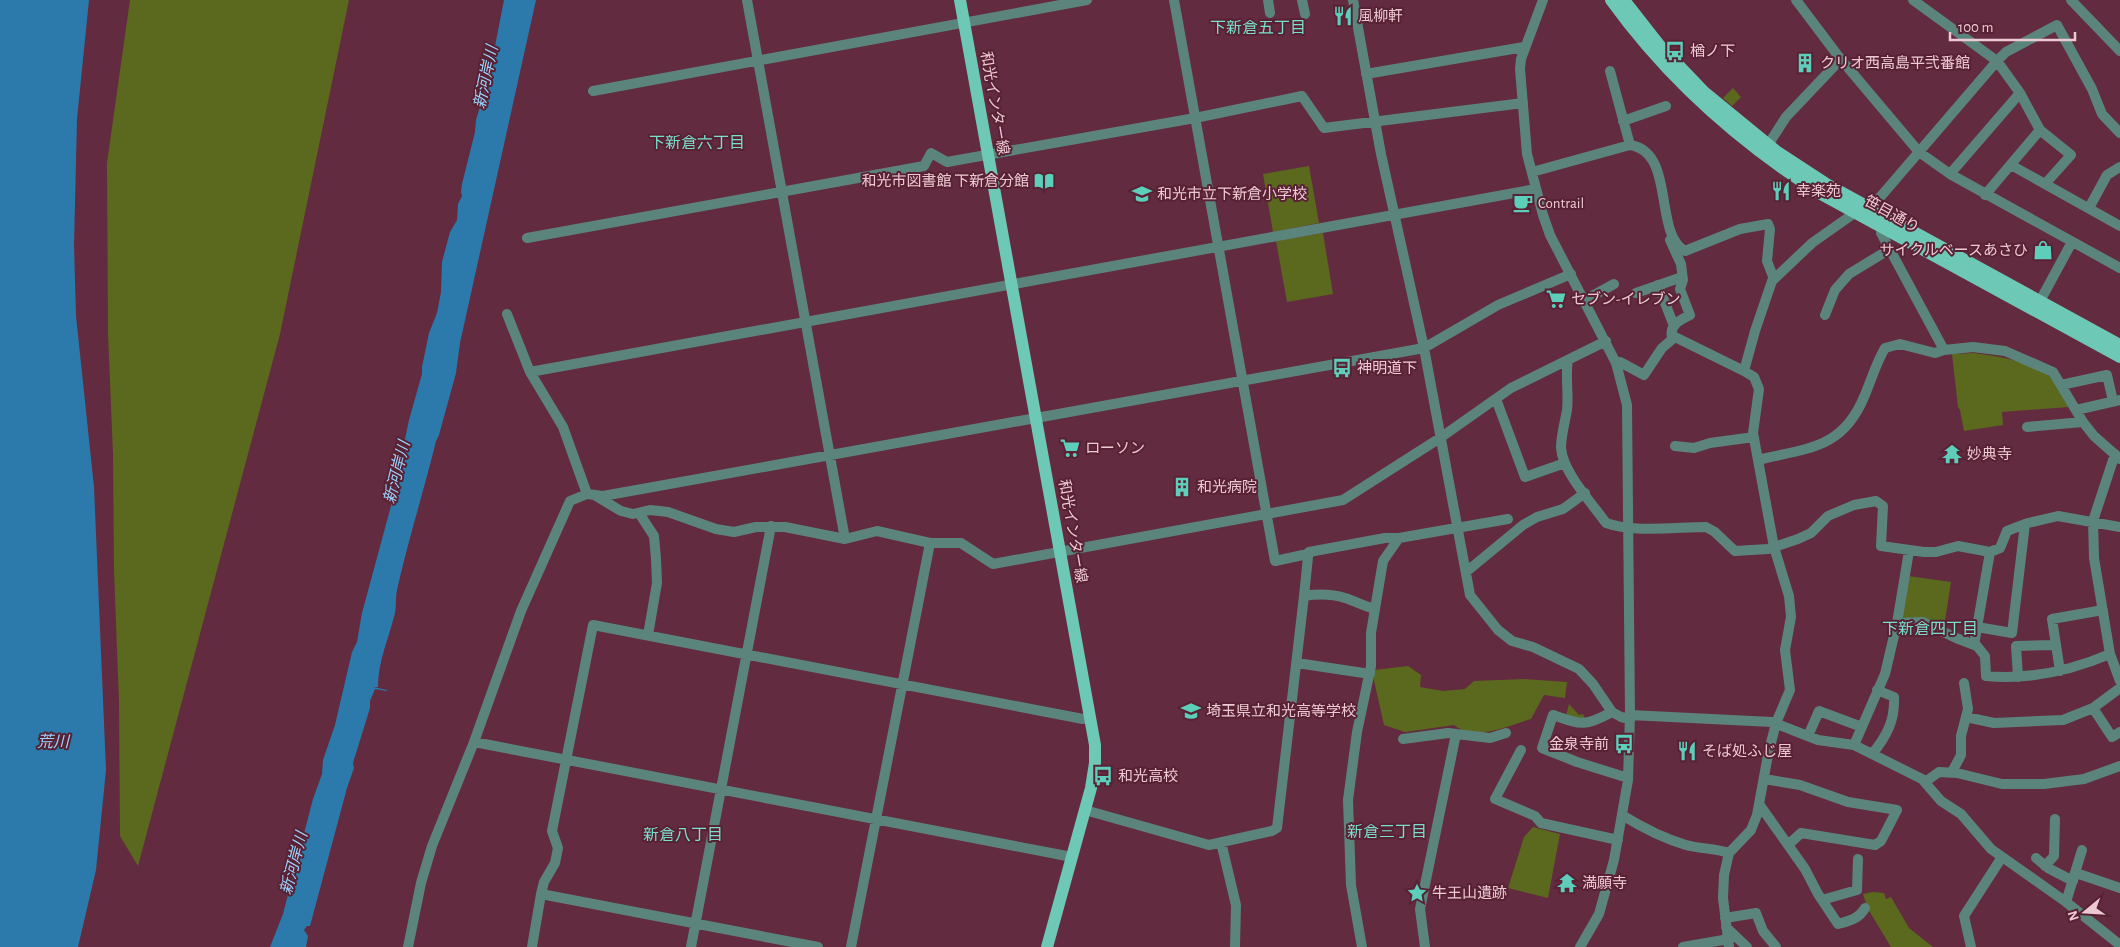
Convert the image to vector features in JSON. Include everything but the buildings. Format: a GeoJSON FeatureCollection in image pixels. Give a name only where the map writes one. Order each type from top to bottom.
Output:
{"type":"FeatureCollection","features":[{"type":"Feature","properties":{"kind":"main road","name":"和光インター線"},"geometry":{"type":"LineString","coordinates":[[960,0],[1090,718],[1095,764],[1085,810],[1047,947]]}},
{"type":"Feature","properties":{"kind":"main road","name":"笹目通り"},"geometry":{"type":"LineString","coordinates":[[1611,0],[1652,52],[1716,117],[1774,163],[1821,194],[2120,357]]}},
{"type":"Feature","properties":{"kind":"main road","name":"笹目通り"},"geometry":{"type":"LineString","coordinates":[[1624,0],[1655,40],[1704,92],[1768,145],[1828,185],[1870,209],[2120,345]]}},
{"type":"Feature","properties":{"kind":"street"},"geometry":{"type":"LineString","coordinates":[[747,0],[845,539]]}},
{"type":"Feature","properties":{"kind":"street"},"geometry":{"type":"LineString","coordinates":[[593,91],[758,59],[1087,0]]}},
{"type":"Feature","properties":{"kind":"street"},"geometry":{"type":"LineString","coordinates":[[1174,0],[1275,560],[1385,538],[1399,538],[1508,519]]}},
{"type":"Feature","properties":{"kind":"street"},"geometry":{"type":"LineString","coordinates":[[1268,0],[1270,13]]}},
{"type":"Feature","properties":{"kind":"street"},"geometry":{"type":"LineString","coordinates":[[1302,0],[1305,14]]}},
{"type":"Feature","properties":{"kind":"street"},"geometry":{"type":"LineString","coordinates":[[1353,0],[1375,122],[1424,348],[1470,595],[1498,630],[1512,641],[1533,647],[1579,669],[1593,684],[1612,712],[1621,717],[1702,717],[1776,723],[1808,736],[1854,745],[1872,754],[1925,782],[1941,801],[1961,814],[1991,849],[2066,902],[2119,943]]}},
{"type":"Feature","properties":{"kind":"street"},"geometry":{"type":"LineString","coordinates":[[1543,0],[1524,47],[1520,69],[1525,140],[1536,189],[1550,235],[1616,363],[1626,405],[1630,717],[1628,778],[1614,860],[1599,914],[1580,947]]}},
{"type":"Feature","properties":{"kind":"street"},"geometry":{"type":"LineString","coordinates":[[1796,0],[1841,59],[1919,152],[1950,174],[2120,268]]}},
{"type":"Feature","properties":{"kind":"street"},"geometry":{"type":"LineString","coordinates":[[1913,0],[1997,61],[2020,93],[2040,130],[2071,155],[2045,184]]}},
{"type":"Feature","properties":{"kind":"street"},"geometry":{"type":"LineString","coordinates":[[2071,0],[2120,50]]}},
{"type":"Feature","properties":{"kind":"street"},"geometry":{"type":"LineString","coordinates":[[1870,209],[2006,52],[2057,25],[2092,89],[2102,114],[2120,133]]}},
{"type":"Feature","properties":{"kind":"street"},"geometry":{"type":"LineString","coordinates":[[1366,74],[1524,47]]}},
{"type":"Feature","properties":{"kind":"street"},"geometry":{"type":"LineString","coordinates":[[1768,145],[1786,117],[1841,59]]}},
{"type":"Feature","properties":{"kind":"street"},"geometry":{"type":"LineString","coordinates":[[1610,71],[1630,146]]}},
{"type":"Feature","properties":{"kind":"street"},"geometry":{"type":"LineString","coordinates":[[1950,174],[2020,93]]}},
{"type":"Feature","properties":{"kind":"street"},"geometry":{"type":"LineString","coordinates":[[527,238],[924,166],[931,153],[947,162],[1195,118],[1302,96],[1324,128],[1523,103]]}},
{"type":"Feature","properties":{"kind":"street"},"geometry":{"type":"LineString","coordinates":[[1623,120],[1666,106]]}},
{"type":"Feature","properties":{"kind":"street"},"geometry":{"type":"LineString","coordinates":[[1985,194],[2040,130]]}},
{"type":"Feature","properties":{"kind":"street"},"geometry":{"type":"LineString","coordinates":[[1532,172],[1635,146],[1655,163],[1670,227],[1680,248],[1685,250],[1740,229],[1768,224],[1770,229],[1767,261],[1774,279]]}},
{"type":"Feature","properties":{"kind":"street"},"geometry":{"type":"LineString","coordinates":[[2010,165],[2120,226]]}},
{"type":"Feature","properties":{"kind":"street"},"geometry":{"type":"LineString","coordinates":[[2088,208],[2106,175],[2120,167]]}},
{"type":"Feature","properties":{"kind":"street"},"geometry":{"type":"LineString","coordinates":[[530,372],[1536,189]]}},
{"type":"Feature","properties":{"kind":"street"},"geometry":{"type":"LineString","coordinates":[[1616,363],[1620,362],[1644,375],[1662,348],[1672,338],[1671,334],[1674,326],[1690,314],[1680,289],[1682,277],[1681,264],[1663,220],[1664,204]]}},
{"type":"Feature","properties":{"kind":"street"},"geometry":{"type":"LineString","coordinates":[[1744,370],[1754,331],[1774,279],[1812,243],[1856,212]]}},
{"type":"Feature","properties":{"kind":"street"},"geometry":{"type":"LineString","coordinates":[[1884,228],[1881,233],[1944,350]]}},
{"type":"Feature","properties":{"kind":"street"},"geometry":{"type":"LineString","coordinates":[[2040,301],[2072,242]]}},
{"type":"Feature","properties":{"kind":"street"},"geometry":{"type":"LineString","coordinates":[[1825,315],[1835,290],[1849,274],[1890,249]]}},
{"type":"Feature","properties":{"kind":"street"},"geometry":{"type":"LineString","coordinates":[[408,947],[421,882],[432,846],[474,742],[521,611],[570,501],[591,495],[603,496],[1424,348],[1498,305],[1571,274]]}},
{"type":"Feature","properties":{"kind":"street"},"geometry":{"type":"LineString","coordinates":[[1636,293],[1682,277]]}},
{"type":"Feature","properties":{"kind":"street"},"geometry":{"type":"LineString","coordinates":[[1585,300],[1614,284]]}},
{"type":"Feature","properties":{"kind":"street"},"geometry":{"type":"LineString","coordinates":[[1658,285],[1674,326]]}},
{"type":"Feature","properties":{"kind":"street"},"geometry":{"type":"LineString","coordinates":[[507,314],[530,372],[563,427],[591,495],[621,511],[633,514],[650,510],[668,512],[716,529],[734,532],[771,526],[845,539],[877,531],[930,543],[961,543],[993,564],[1342,500],[1440,438],[1518,384],[1606,341]]}},
{"type":"Feature","properties":{"kind":"street"},"geometry":{"type":"LineString","coordinates":[[1672,338],[1744,370],[1754,377],[1759,389],[1754,418],[1754,437],[1774,547],[1789,596],[1791,617],[1786,650],[1790,690],[1776,723],[1757,815],[1751,830],[1728,853],[1723,882],[1729,943],[1683,947]]}},
{"type":"Feature","properties":{"kind":"street"},"geometry":{"type":"LineString","coordinates":[[1758,460],[1787,453],[1802,452],[1829,442],[1858,410],[1886,348],[1900,344],[1935,353],[1944,350],[1973,347],[2005,351],[2053,372],[2083,422],[2094,436],[2118,457],[2093,521],[2094,558],[2110,654],[2120,681]]}},
{"type":"Feature","properties":{"kind":"street"},"geometry":{"type":"LineString","coordinates":[[1568,360],[1566,373],[1567,409],[1562,448],[1564,463],[1606,523],[1628,528],[1706,527],[1715,532],[1735,551],[1774,547],[1811,533],[1828,516],[1854,505],[1876,501],[1883,506],[1881,546],[1909,551],[1936,552],[1958,546],[1990,552],[2000,548],[2007,531],[2025,524],[2058,516],[2120,527]]}},
{"type":"Feature","properties":{"kind":"street"},"geometry":{"type":"LineString","coordinates":[[2061,385],[2107,375],[2116,400],[2076,410]]}},
{"type":"Feature","properties":{"kind":"street"},"geometry":{"type":"LineString","coordinates":[[1496,399],[1525,477],[1564,463]]}},
{"type":"Feature","properties":{"kind":"street"},"geometry":{"type":"LineString","coordinates":[[2027,427],[2083,422]]}},
{"type":"Feature","properties":{"kind":"street"},"geometry":{"type":"LineString","coordinates":[[1675,446],[1694,448],[1710,443],[1754,437]]}},
{"type":"Feature","properties":{"kind":"street"},"geometry":{"type":"LineString","coordinates":[[1466,572],[1531,520],[1564,509],[1585,493]]}},
{"type":"Feature","properties":{"kind":"street"},"geometry":{"type":"LineString","coordinates":[[638,512],[654,536],[656,558],[657,583],[648,635]]}},
{"type":"Feature","properties":{"kind":"street"},"geometry":{"type":"LineString","coordinates":[[1977,628],[2012,632],[2025,524]]}},
{"type":"Feature","properties":{"kind":"street"},"geometry":{"type":"LineString","coordinates":[[691,947],[771,526]]}},
{"type":"Feature","properties":{"kind":"street"},"geometry":{"type":"LineString","coordinates":[[1362,947],[1351,885],[1348,800],[1357,732],[1370,674],[1371,633],[1383,561],[1399,538]]}},
{"type":"Feature","properties":{"kind":"street"},"geometry":{"type":"LineString","coordinates":[[851,947],[930,543]]}},
{"type":"Feature","properties":{"kind":"street"},"geometry":{"type":"LineString","coordinates":[[1854,745],[1885,674],[1897,623],[1909,551]]}},
{"type":"Feature","properties":{"kind":"street"},"geometry":{"type":"LineString","coordinates":[[1974,644],[1990,552]]}},
{"type":"Feature","properties":{"kind":"street"},"geometry":{"type":"LineString","coordinates":[[1085,810],[1209,845],[1278,828],[1308,560],[1306,555]]}},
{"type":"Feature","properties":{"kind":"street"},"geometry":{"type":"LineString","coordinates":[[1304,596],[1317,594],[1345,598],[1375,609]]}},
{"type":"Feature","properties":{"kind":"street"},"geometry":{"type":"LineString","coordinates":[[2060,671],[2052,619],[2103,610]]}},
{"type":"Feature","properties":{"kind":"street"},"geometry":{"type":"LineString","coordinates":[[1897,623],[1923,622],[1956,638],[1974,644],[1984,656],[1986,676],[2018,677],[2060,671],[2086,664],[2110,654]]}},
{"type":"Feature","properties":{"kind":"street"},"geometry":{"type":"LineString","coordinates":[[532,947],[544,882],[555,863],[558,848],[552,831],[593,625],[1083,719],[1090,718]]}},
{"type":"Feature","properties":{"kind":"street"},"geometry":{"type":"LineString","coordinates":[[2018,677],[2016,646],[2056,645]]}},
{"type":"Feature","properties":{"kind":"street"},"geometry":{"type":"LineString","coordinates":[[1297,663],[1370,674]]}},
{"type":"Feature","properties":{"kind":"street"},"geometry":{"type":"LineString","coordinates":[[1952,772],[1961,754],[1961,736],[1968,709],[1964,683]]}},
{"type":"Feature","properties":{"kind":"street"},"geometry":{"type":"LineString","coordinates":[[1966,717],[1994,723],[2064,720],[2093,708],[2120,688]]}},
{"type":"Feature","properties":{"kind":"street"},"geometry":{"type":"LineString","coordinates":[[1872,754],[1885,738],[1895,713],[1894,697],[1877,690]]}},
{"type":"Feature","properties":{"kind":"street"},"geometry":{"type":"LineString","coordinates":[[2093,708],[2112,737],[2120,732]]}},
{"type":"Feature","properties":{"kind":"street"},"geometry":{"type":"LineString","coordinates":[[1808,736],[1820,710],[1862,727]]}},
{"type":"Feature","properties":{"kind":"street"},"geometry":{"type":"LineString","coordinates":[[1612,712],[1597,720],[1581,724],[1553,715],[1542,748],[1577,762],[1628,778]]}},
{"type":"Feature","properties":{"kind":"street"},"geometry":{"type":"LineString","coordinates":[[1402,739],[1448,733],[1490,738],[1506,733]]}},
{"type":"Feature","properties":{"kind":"street"},"geometry":{"type":"LineString","coordinates":[[1425,947],[1420,909],[1456,734]]}},
{"type":"Feature","properties":{"kind":"street"},"geometry":{"type":"LineString","coordinates":[[474,742],[1072,857]]}},
{"type":"Feature","properties":{"kind":"street"},"geometry":{"type":"LineString","coordinates":[[1521,750],[1494,799],[1535,816],[1542,823],[1618,840]]}},
{"type":"Feature","properties":{"kind":"street"},"geometry":{"type":"LineString","coordinates":[[1925,782],[1939,772],[1952,772],[2002,784],[2030,784],[2084,779],[2120,766]]}},
{"type":"Feature","properties":{"kind":"street"},"geometry":{"type":"LineString","coordinates":[[1764,778],[1800,786],[1848,802],[1897,810],[1881,841],[1874,845],[1801,834],[1788,845]]}},
{"type":"Feature","properties":{"kind":"street"},"geometry":{"type":"LineString","coordinates":[[1759,804],[1764,808],[1805,869],[1838,924],[1861,915],[1865,908]]}},
{"type":"Feature","properties":{"kind":"street"},"geometry":{"type":"LineString","coordinates":[[1622,815],[1658,836],[1688,846],[1718,849],[1728,853]]}},
{"type":"Feature","properties":{"kind":"street"},"geometry":{"type":"LineString","coordinates":[[2045,866],[2054,856],[2055,818]]}},
{"type":"Feature","properties":{"kind":"street"},"geometry":{"type":"LineString","coordinates":[[1221,842],[1236,905],[1234,947]]}},
{"type":"Feature","properties":{"kind":"street"},"geometry":{"type":"LineString","coordinates":[[2066,902],[2082,850]]}},
{"type":"Feature","properties":{"kind":"street"},"geometry":{"type":"LineString","coordinates":[[1971,947],[1964,916],[2002,857]]}},
{"type":"Feature","properties":{"kind":"street"},"geometry":{"type":"LineString","coordinates":[[2036,858],[2045,866],[2074,877],[2120,888]]}},
{"type":"Feature","properties":{"kind":"street"},"geometry":{"type":"LineString","coordinates":[[1822,900],[1857,890],[1858,859]]}},
{"type":"Feature","properties":{"kind":"street"},"geometry":{"type":"LineString","coordinates":[[541,894],[818,947]]}},
{"type":"Feature","properties":{"kind":"street"},"geometry":{"type":"LineString","coordinates":[[1726,922],[1756,913],[1763,931],[1776,947]]}},
{"type":"Feature","properties":{"kind":"street"},"geometry":{"type":"LineString","coordinates":[[1726,922],[1747,947]]}},
{"type":"Feature","properties":{"kind":"green space"},"geometry":{"type":"Polygon","coordinates":[[[130,0],[349,0],[280,334],[138,866],[120,836],[119,702],[108,333],[107,163],[130,0]]]}},
{"type":"Feature","properties":{"kind":"green space"},"geometry":{"type":"Polygon","coordinates":[[[1733,88],[1741,97],[1732,106],[1723,98],[1733,88]]]}},
{"type":"Feature","properties":{"kind":"green space"},"geometry":{"type":"Polygon","coordinates":[[[1309,166],[1319,223],[1273,232],[1263,174],[1309,166]]]}},
{"type":"Feature","properties":{"kind":"green space"},"geometry":{"type":"Polygon","coordinates":[[[1323,233],[1333,294],[1287,302],[1276,241],[1323,233]]]}},
{"type":"Feature","properties":{"kind":"green space"},"geometry":{"type":"Polygon","coordinates":[[[1974,353],[2027,364],[2046,374],[2054,380],[2069,407],[2002,412],[2003,425],[1964,431],[1958,407],[1952,354],[1974,353]]]}},
{"type":"Feature","properties":{"kind":"green space"},"geometry":{"type":"Polygon","coordinates":[[[1908,576],[1951,582],[1944,627],[1927,619],[1900,616],[1908,576]]]}},
{"type":"Feature","properties":{"kind":"green space"},"geometry":{"type":"Polygon","coordinates":[[[1408,666],[1421,675],[1420,687],[1443,691],[1465,689],[1474,681],[1524,679],[1567,682],[1565,698],[1544,695],[1531,719],[1492,731],[1472,732],[1454,725],[1405,732],[1384,725],[1373,676],[1374,670],[1408,666]]]}},
{"type":"Feature","properties":{"kind":"green space"},"geometry":{"type":"Polygon","coordinates":[[[1569,704],[1579,715],[1583,714],[1586,721],[1566,716],[1569,704]]]}},
{"type":"Feature","properties":{"kind":"green space"},"geometry":{"type":"Polygon","coordinates":[[[1533,827],[1560,834],[1548,898],[1508,888],[1524,837],[1533,827]]]}},
{"type":"Feature","properties":{"kind":"green space"},"geometry":{"type":"Polygon","coordinates":[[[1873,892],[1884,893],[1886,899],[1891,897],[1909,928],[1933,947],[1891,947],[1868,909],[1863,894],[1873,892]]]}},
{"type":"Feature","properties":{"kind":"water","name":"荒川"},"geometry":{"type":"Polygon","coordinates":[[[0,0],[89,0],[77,119],[74,245],[76,316],[94,487],[106,770],[96,870],[78,947],[0,947],[0,0]]]}},
{"type":"Feature","properties":{"kind":"water"},"geometry":{"type":"Polygon","coordinates":[[[504,0],[536,0],[460,343],[456,373],[401,571],[396,593],[395,614],[381,660],[378,687],[373,687],[387,691],[375,689],[370,701],[370,708],[353,763],[354,768],[310,926],[307,926],[304,930],[308,936],[306,947],[270,947],[283,914],[313,799],[322,774],[323,760],[335,725],[352,652],[357,642],[362,613],[391,506],[409,420],[422,374],[429,333],[437,313],[441,292],[442,262],[450,232],[457,220],[458,204],[462,196],[462,184],[475,132],[476,120],[489,77],[504,0]]]}},
{"type":"Feature","properties":{"kind":"place","name":"風柳軒"},"geometry":{"type":"Point","coordinates":[1343,16]}},
{"type":"Feature","properties":{"kind":"place","name":"楢ノ下"},"geometry":{"type":"Point","coordinates":[1675,51]}},
{"type":"Feature","properties":{"kind":"place","name":"クリオ西高島平弐番館"},"geometry":{"type":"Point","coordinates":[1805,63]}},
{"type":"Feature","properties":{"kind":"place","name":"和光市図書館 下新倉分館"},"geometry":{"type":"Point","coordinates":[1044,181]}},
{"type":"Feature","properties":{"kind":"place","name":"幸楽苑"},"geometry":{"type":"Point","coordinates":[1781,191]}},
{"type":"Feature","properties":{"kind":"place","name":"和光市立下新倉小学校"},"geometry":{"type":"Point","coordinates":[1142,194]}},
{"type":"Feature","properties":{"kind":"place","name":"Contrail"},"geometry":{"type":"Point","coordinates":[1523,203]}},
{"type":"Feature","properties":{"kind":"place","name":"サイクルベースあさひ"},"geometry":{"type":"Point","coordinates":[2043,250]}},
{"type":"Feature","properties":{"kind":"place","name":"セブン-イレブン"},"geometry":{"type":"Point","coordinates":[1556,299]}},
{"type":"Feature","properties":{"kind":"place","name":"神明道下"},"geometry":{"type":"Point","coordinates":[1342,368]}},
{"type":"Feature","properties":{"kind":"place","name":"ローソン"},"geometry":{"type":"Point","coordinates":[1070,448]}},
{"type":"Feature","properties":{"kind":"place","name":"妙典寺"},"geometry":{"type":"Point","coordinates":[1952,454]}},
{"type":"Feature","properties":{"kind":"place","name":"和光病院"},"geometry":{"type":"Point","coordinates":[1182,487]}},
{"type":"Feature","properties":{"kind":"place","name":"埼玉県立和光高等学校"},"geometry":{"type":"Point","coordinates":[1191,711]}},
{"type":"Feature","properties":{"kind":"place","name":"金泉寺前"},"geometry":{"type":"Point","coordinates":[1624,744]}},
{"type":"Feature","properties":{"kind":"place","name":"そば処ふじ屋"},"geometry":{"type":"Point","coordinates":[1687,751]}},
{"type":"Feature","properties":{"kind":"place","name":"和光高校"},"geometry":{"type":"Point","coordinates":[1103,776]}},
{"type":"Feature","properties":{"kind":"place","name":"満願寺"},"geometry":{"type":"Point","coordinates":[1567,883]}},
{"type":"Feature","properties":{"kind":"place","name":"牛王山遺跡"},"geometry":{"type":"Point","coordinates":[1417,893]}},
{"type":"Feature","properties":{"kind":"district","name":"下新倉五丁目"},"geometry":{"type":"Point","coordinates":[1258,27]}},
{"type":"Feature","properties":{"kind":"district","name":"下新倉六丁目"},"geometry":{"type":"Point","coordinates":[697,142]}},
{"type":"Feature","properties":{"kind":"district","name":"下新倉四丁目"},"geometry":{"type":"Point","coordinates":[1930,628]}},
{"type":"Feature","properties":{"kind":"district","name":"新倉三丁目"},"geometry":{"type":"Point","coordinates":[1387,831]}},
{"type":"Feature","properties":{"kind":"district","name":"新倉八丁目"},"geometry":{"type":"Point","coordinates":[683,834]}},
{"type":"Feature","properties":{"kind":"water label","name":"新河岸川"},"geometry":{"type":"Point","coordinates":[485,77]}},
{"type":"Feature","properties":{"kind":"water label","name":"新河岸川"},"geometry":{"type":"Point","coordinates":[396,472]}},
{"type":"Feature","properties":{"kind":"water label","name":"新河岸川"},"geometry":{"type":"Point","coordinates":[293,863]}}]}
